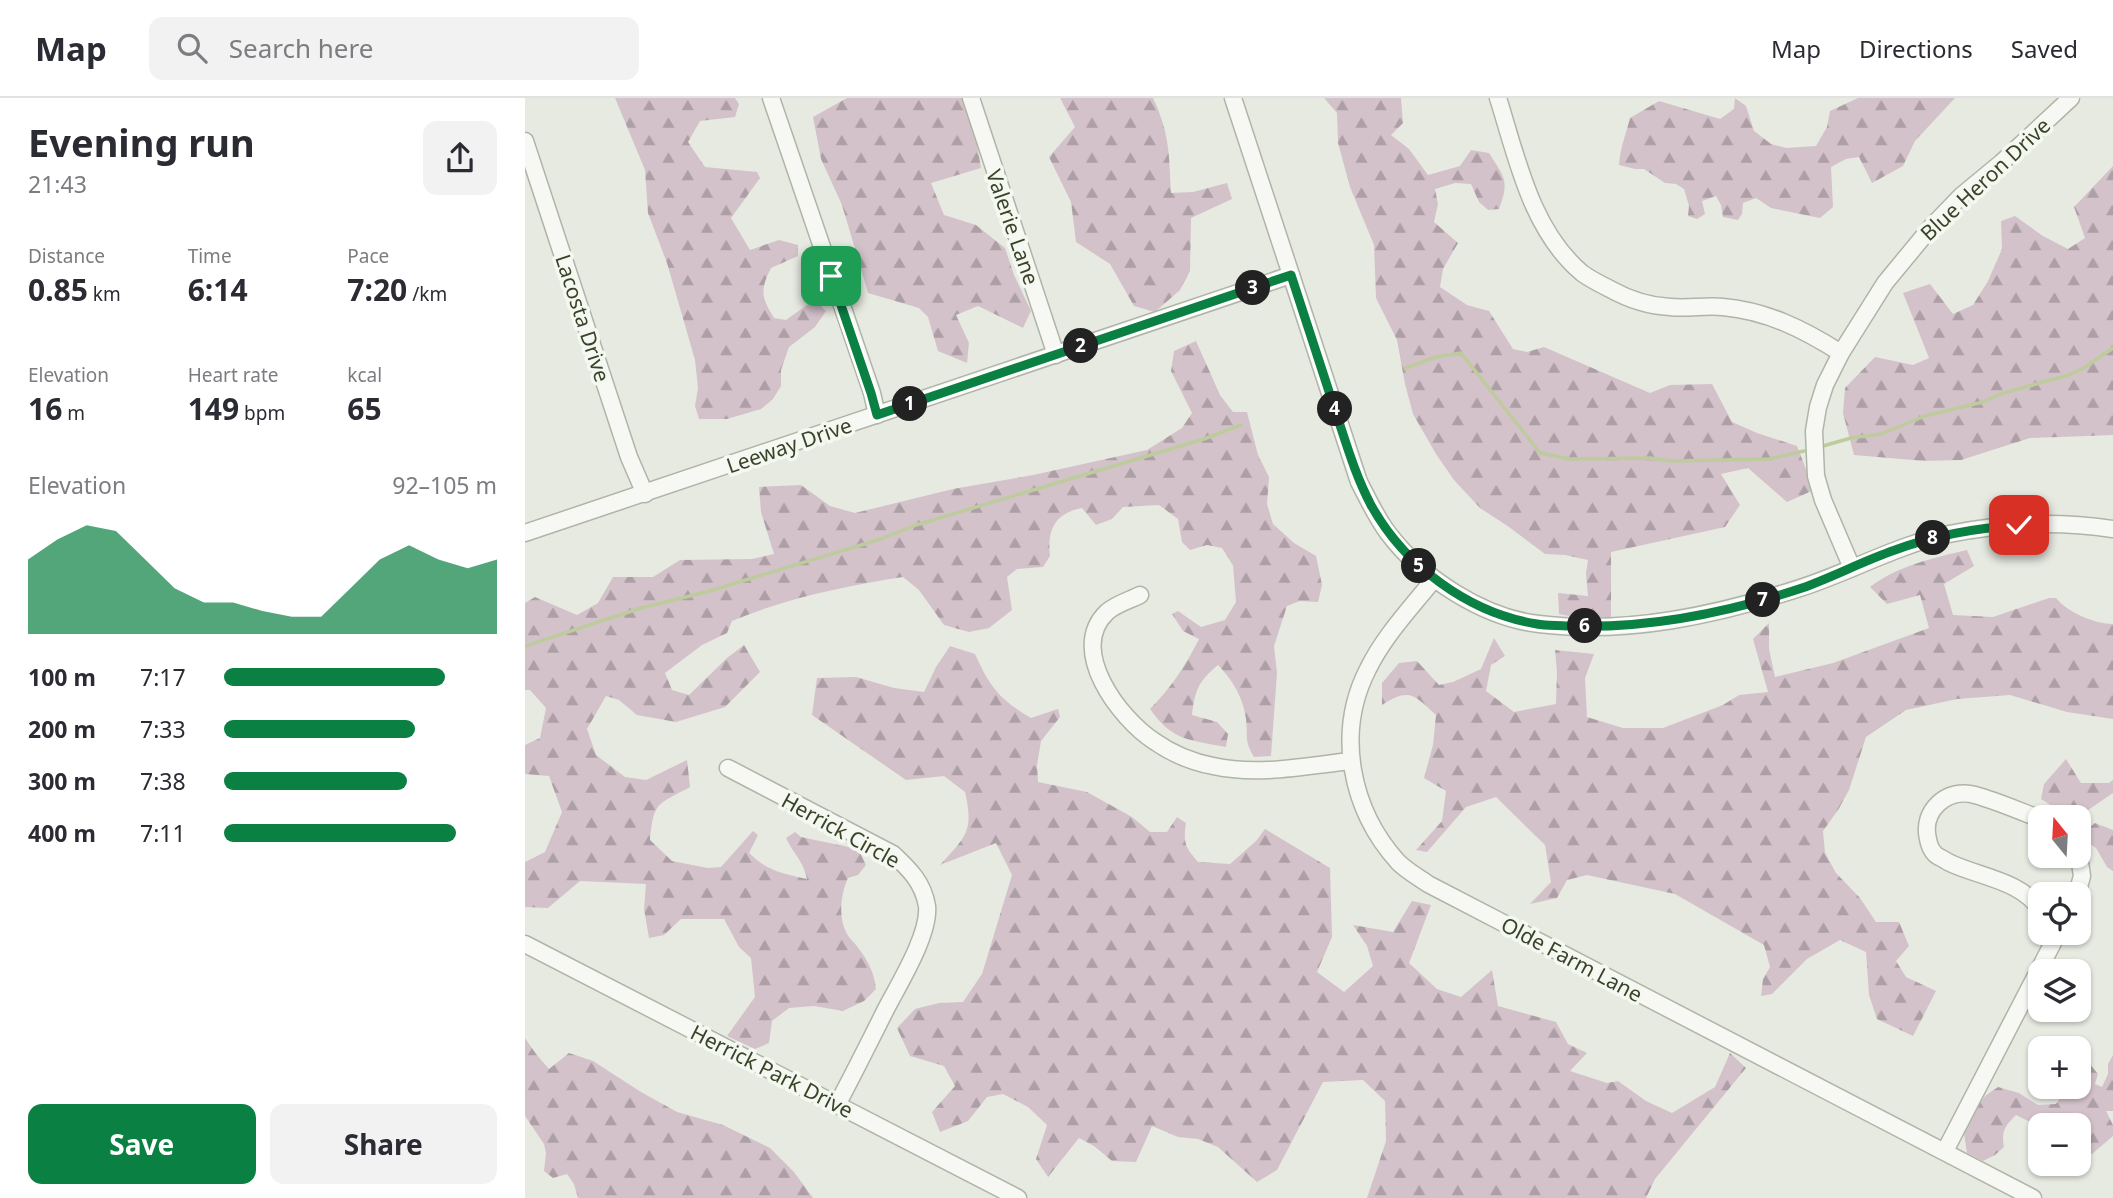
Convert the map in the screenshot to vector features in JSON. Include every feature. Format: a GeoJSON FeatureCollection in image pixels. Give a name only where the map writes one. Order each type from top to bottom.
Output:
{"type":"FeatureCollection","features":[{"type":"Feature","properties":{"kind":"street"},"geometry":{"type":"LineString","coordinates":[[771,98],[877,415]]}},
{"type":"Feature","properties":{"kind":"street","name":"Valerie Lane"},"geometry":{"type":"LineString","coordinates":[[971,98],[1056,355]]}},
{"type":"Feature","properties":{"kind":"street"},"geometry":{"type":"LineString","coordinates":[[1233,98],[1359,482],[1388,533],[1422,570],[1459,595],[1497,613],[1537,624],[1592,627],[1640,624],[1694,617],[1742,606],[1803,587],[1896,549],[1948,534],[1994,527],[2062,524],[2113,529]]}},
{"type":"Feature","properties":{"kind":"street"},"geometry":{"type":"LineString","coordinates":[[1498,98],[1533,203],[1550,235],[1566,257],[1582,272],[1623,296],[1648,304],[1689,309],[1721,307],[1761,313],[1806,331],[1840,352]]}},
{"type":"Feature","properties":{"kind":"street","name":"Blue Heron Drive"},"geometry":{"type":"LineString","coordinates":[[1852,568],[1823,500],[1814,457],[1818,407],[1840,352],[1885,284],[1931,226],[2071,98]]}},
{"type":"Feature","properties":{"kind":"street","name":"Lacosta Drive"},"geometry":{"type":"LineString","coordinates":[[525,141],[629,457],[645,494]]}},
{"type":"Feature","properties":{"kind":"street","name":"Leeway Drive"},"geometry":{"type":"LineString","coordinates":[[525,533],[1291,275]]}},
{"type":"Feature","properties":{"kind":"street","name":"Olde Farm Lane"},"geometry":{"type":"LineString","coordinates":[[1434,579],[1377,652],[1367,670],[1354,706],[1350,728],[1351,761],[1360,802],[1377,837],[1399,863],[1428,884],[2033,1198]]}},
{"type":"Feature","properties":{"kind":"street"},"geometry":{"type":"LineString","coordinates":[[1140,594],[1106,612],[1094,632],[1092,649],[1103,684],[1117,706],[1153,741],[1185,758],[1235,770],[1255,771],[1351,761]]}},
{"type":"Feature","properties":{"kind":"street","name":"Herrick Circle"},"geometry":{"type":"LineString","coordinates":[[727,768],[893,853],[913,872],[920,883],[927,913],[919,945],[837,1105]]}},
{"type":"Feature","properties":{"kind":"street"},"geometry":{"type":"LineString","coordinates":[[2028,814],[1973,794],[1960,793],[1945,797],[1935,805],[1928,817],[1926,831],[1929,845],[1935,855],[1962,869],[2002,881],[2028,897]]}},
{"type":"Feature","properties":{"kind":"street","name":"Herrick Park Drive"},"geometry":{"type":"LineString","coordinates":[[525,944],[1019,1198]]}},
{"type":"Feature","properties":{"kind":"street"},"geometry":{"type":"LineString","coordinates":[[1944,1151],[2049,945]]}},
{"type":"Feature","properties":{"kind":"green space"},"geometry":{"type":"Polygon","coordinates":[[[615,98],[735,98],[739,104],[735,117],[700,121],[688,142],[705,167],[757,172],[760,178],[731,218],[750,250],[779,240],[798,245],[798,256],[771,268],[765,282],[764,299],[774,318],[786,320],[814,300],[826,311],[815,327],[789,347],[781,370],[781,386],[773,399],[761,409],[727,419],[699,419],[695,406],[698,388],[695,360],[667,263],[648,213],[645,170],[615,98]]]}},
{"type":"Feature","properties":{"kind":"green space"},"geometry":{"type":"Polygon","coordinates":[[[847,98],[962,98],[974,127],[981,168],[931,183],[944,215],[976,225],[1005,248],[1031,311],[1023,328],[978,306],[956,315],[969,343],[967,363],[938,351],[928,317],[919,308],[868,293],[842,205],[821,159],[813,117],[847,98]]]}},
{"type":"Feature","properties":{"kind":"green space"},"geometry":{"type":"Polygon","coordinates":[[[1060,98],[1153,98],[1166,134],[1171,193],[1193,192],[1227,183],[1232,199],[1191,218],[1190,271],[1180,290],[1155,312],[1134,306],[1110,264],[1076,242],[1071,202],[1049,157],[1075,127],[1060,98]]]}},
{"type":"Feature","properties":{"kind":"green space"},"geometry":{"type":"Polygon","coordinates":[[[1324,98],[1401,98],[1403,123],[1391,135],[1409,149],[1428,175],[1460,166],[1471,150],[1489,153],[1504,179],[1499,209],[1488,210],[1479,202],[1471,184],[1455,183],[1435,189],[1438,204],[1434,222],[1458,243],[1443,269],[1440,287],[1467,305],[1489,311],[1513,349],[1527,352],[1544,347],[1650,393],[1670,385],[1712,384],[1732,422],[1797,446],[1814,490],[1787,502],[1748,468],[1721,474],[1740,505],[1725,527],[1611,552],[1611,618],[1583,619],[1559,614],[1558,593],[1588,596],[1588,560],[1545,554],[1480,508],[1454,480],[1413,414],[1397,340],[1376,298],[1374,245],[1350,187],[1338,143],[1337,113],[1324,98]]]}},
{"type":"Feature","properties":{"kind":"green space"},"geometry":{"type":"Polygon","coordinates":[[[1735,98],[1746,106],[1754,131],[1771,144],[1786,148],[1816,146],[1827,127],[1830,111],[1858,98],[1955,98],[1915,141],[1903,166],[1872,183],[1859,157],[1846,159],[1831,167],[1833,207],[1820,218],[1771,208],[1756,198],[1743,203],[1742,214],[1738,220],[1723,217],[1716,196],[1702,201],[1705,214],[1697,219],[1688,216],[1689,206],[1684,189],[1676,184],[1665,183],[1644,169],[1619,165],[1630,118],[1659,101],[1720,119],[1734,109],[1735,98]]]}},
{"type":"Feature","properties":{"kind":"green space"},"geometry":{"type":"Polygon","coordinates":[[[2113,166],[2113,435],[2030,438],[1961,460],[1924,461],[1854,455],[1843,413],[1845,388],[1875,357],[1913,365],[1929,358],[1903,293],[1930,284],[1953,314],[1973,305],[1988,281],[2002,249],[2001,221],[2015,216],[2043,236],[2068,249],[2085,238],[2074,207],[2113,166]]]}},
{"type":"Feature","properties":{"kind":"green space"},"geometry":{"type":"Polygon","coordinates":[[[1196,341],[1220,395],[1233,412],[1247,412],[1258,455],[1269,477],[1267,504],[1273,524],[1294,543],[1316,556],[1322,585],[1318,602],[1300,601],[1287,606],[1274,646],[1277,673],[1271,756],[1254,757],[1248,742],[1245,711],[1240,696],[1218,665],[1199,687],[1192,715],[1217,722],[1228,734],[1226,747],[1174,733],[1158,720],[1150,709],[1177,676],[1199,639],[1183,631],[1172,614],[1178,611],[1201,627],[1225,620],[1236,602],[1233,565],[1222,548],[1207,545],[1190,550],[1182,542],[1178,519],[1159,505],[1123,507],[1112,519],[1096,525],[1082,508],[1065,514],[1055,524],[1050,538],[1050,556],[1043,567],[1017,569],[1007,577],[1012,610],[989,628],[969,632],[944,625],[919,590],[903,577],[816,594],[732,621],[727,633],[702,645],[665,673],[672,690],[689,695],[744,645],[760,672],[725,707],[676,722],[637,715],[619,700],[606,696],[587,729],[596,755],[625,777],[646,780],[687,760],[690,787],[664,801],[653,818],[650,840],[672,861],[708,868],[721,867],[753,831],[758,835],[749,853],[775,870],[807,879],[801,862],[786,838],[795,832],[801,837],[858,849],[866,865],[858,875],[848,878],[841,912],[847,934],[863,955],[874,976],[876,989],[864,1001],[843,1011],[814,1006],[789,1008],[772,1021],[769,1043],[755,1049],[727,1036],[755,997],[751,958],[739,947],[724,919],[681,919],[664,935],[649,938],[644,909],[646,884],[580,881],[548,908],[525,907],[525,862],[545,852],[562,812],[549,776],[525,774],[525,745],[540,738],[546,708],[530,690],[525,690],[525,603],[535,597],[577,615],[598,603],[613,577],[653,577],[680,560],[752,559],[774,554],[761,512],[759,487],[801,485],[830,506],[855,513],[953,489],[1147,450],[1182,428],[1192,413],[1171,371],[1174,351],[1196,341]]]}},
{"type":"Feature","properties":{"kind":"green space"},"geometry":{"type":"Polygon","coordinates":[[[1967,550],[1974,566],[1944,584],[1953,615],[1993,617],[2056,598],[2082,616],[2113,624],[2113,719],[2067,712],[2010,695],[1957,699],[1906,710],[1866,737],[1849,790],[1823,831],[1825,853],[1836,873],[1860,898],[1876,922],[1899,922],[1909,946],[1896,961],[1906,977],[1936,991],[1913,1036],[1877,1019],[1869,995],[1866,952],[1840,940],[1807,959],[1772,994],[1761,996],[1763,979],[1770,967],[1764,945],[1675,894],[1587,875],[1567,880],[1557,898],[1530,904],[1551,882],[1545,845],[1496,797],[1466,807],[1427,852],[1416,850],[1442,821],[1446,791],[1424,778],[1433,745],[1436,715],[1417,698],[1406,695],[1382,705],[1382,683],[1399,663],[1417,661],[1439,685],[1453,682],[1481,669],[1494,638],[1505,656],[1491,665],[1486,691],[1514,712],[1556,704],[1555,650],[1594,654],[1585,678],[1587,717],[1623,728],[1663,728],[1723,705],[1739,695],[1768,692],[1753,639],[1769,623],[1769,649],[1775,677],[1833,663],[1929,628],[1920,595],[1887,604],[1870,587],[1904,568],[1967,550]]]}},
{"type":"Feature","properties":{"kind":"green space"},"geometry":{"type":"Polygon","coordinates":[[[950,646],[975,654],[997,691],[1011,705],[1031,718],[1058,709],[1060,717],[1041,741],[1037,765],[1038,782],[1087,792],[1132,817],[1150,832],[1167,832],[1177,817],[1186,823],[1186,844],[1198,862],[1230,864],[1256,841],[1265,829],[1330,868],[1332,937],[1317,972],[1344,992],[1373,966],[1367,946],[1353,925],[1393,932],[1412,901],[1431,905],[1409,963],[1437,989],[1461,997],[1492,970],[1498,1006],[1556,1022],[1568,1044],[1587,1053],[1570,1071],[1607,1083],[1618,1081],[1646,1101],[1672,1113],[1715,1087],[1730,1053],[1746,1068],[1655,1179],[1646,1198],[1367,1198],[1386,1141],[1385,1101],[1363,1080],[1323,1082],[1277,1170],[1257,1182],[1218,1147],[1198,1139],[1178,1137],[1152,1126],[1136,1162],[1112,1161],[1079,1138],[1048,1177],[1036,1159],[1047,1125],[1028,1107],[1003,1094],[987,1097],[968,1121],[940,1132],[932,1112],[955,1086],[944,1066],[910,1056],[897,1028],[915,1009],[939,1003],[963,1002],[982,974],[1012,875],[996,843],[940,865],[966,833],[969,816],[965,792],[944,776],[906,780],[812,715],[817,678],[856,677],[894,688],[924,692],[950,646]]]}},
{"type":"Feature","properties":{"kind":"green space"},"geometry":{"type":"Polygon","coordinates":[[[2066,759],[2081,783],[2109,783],[2113,780],[2113,793],[2091,808],[2091,805],[2050,805],[2041,799],[2044,784],[2066,759]]]}},
{"type":"Feature","properties":{"kind":"green space"},"geometry":{"type":"Polygon","coordinates":[[[2095,823],[2113,830],[2113,871],[2091,844],[2091,826],[2095,823]]]}},
{"type":"Feature","properties":{"kind":"green space"},"geometry":{"type":"Polygon","coordinates":[[[525,1038],[549,1069],[569,1053],[593,1061],[677,1112],[723,1125],[770,1148],[794,1172],[813,1198],[578,1198],[574,1184],[567,1174],[553,1178],[544,1171],[544,1144],[525,1116],[525,1038]]]}},
{"type":"Feature","properties":{"kind":"green space"},"geometry":{"type":"Polygon","coordinates":[[[2113,1055],[2113,1111],[2106,1111],[2113,1125],[2113,1136],[2092,1154],[2091,1113],[2028,1113],[2028,1121],[2016,1115],[2005,1129],[2004,1147],[1995,1155],[1983,1161],[1967,1153],[1963,1127],[1985,1096],[1998,1087],[2019,1093],[2038,1105],[2056,1104],[2060,1099],[2091,1099],[2091,1065],[2098,1074],[2095,1084],[2102,1087],[2108,1074],[2108,1064],[2113,1055]]]}},
{"type":"Feature","properties":{"kind":"waterway"},"geometry":{"type":"LineString","coordinates":[[1823,446],[1851,438],[1881,434],[1925,416],[1983,402],[2000,394],[2069,375],[2113,348]]}},
{"type":"Feature","properties":{"kind":"waterway"},"geometry":{"type":"LineString","coordinates":[[1406,368],[1436,357],[1461,353],[1540,453],[1570,459],[1650,458],[1672,461],[1769,459],[1804,451]]}},
{"type":"Feature","properties":{"kind":"waterway"},"geometry":{"type":"LineString","coordinates":[[525,646],[641,608],[706,592],[881,539],[916,525],[1204,439],[1241,425]]}},
{"type":"Feature","properties":{"kind":"route"},"geometry":{"type":"LineString","coordinates":[[831,276],[877,415],[1291,275],[1359,482],[1388,533],[1422,570],[1459,595],[1497,613],[1537,624],[1592,627],[1694,617],[1742,606],[1803,587],[1896,549],[1948,534],[2019,525]]}}]}
